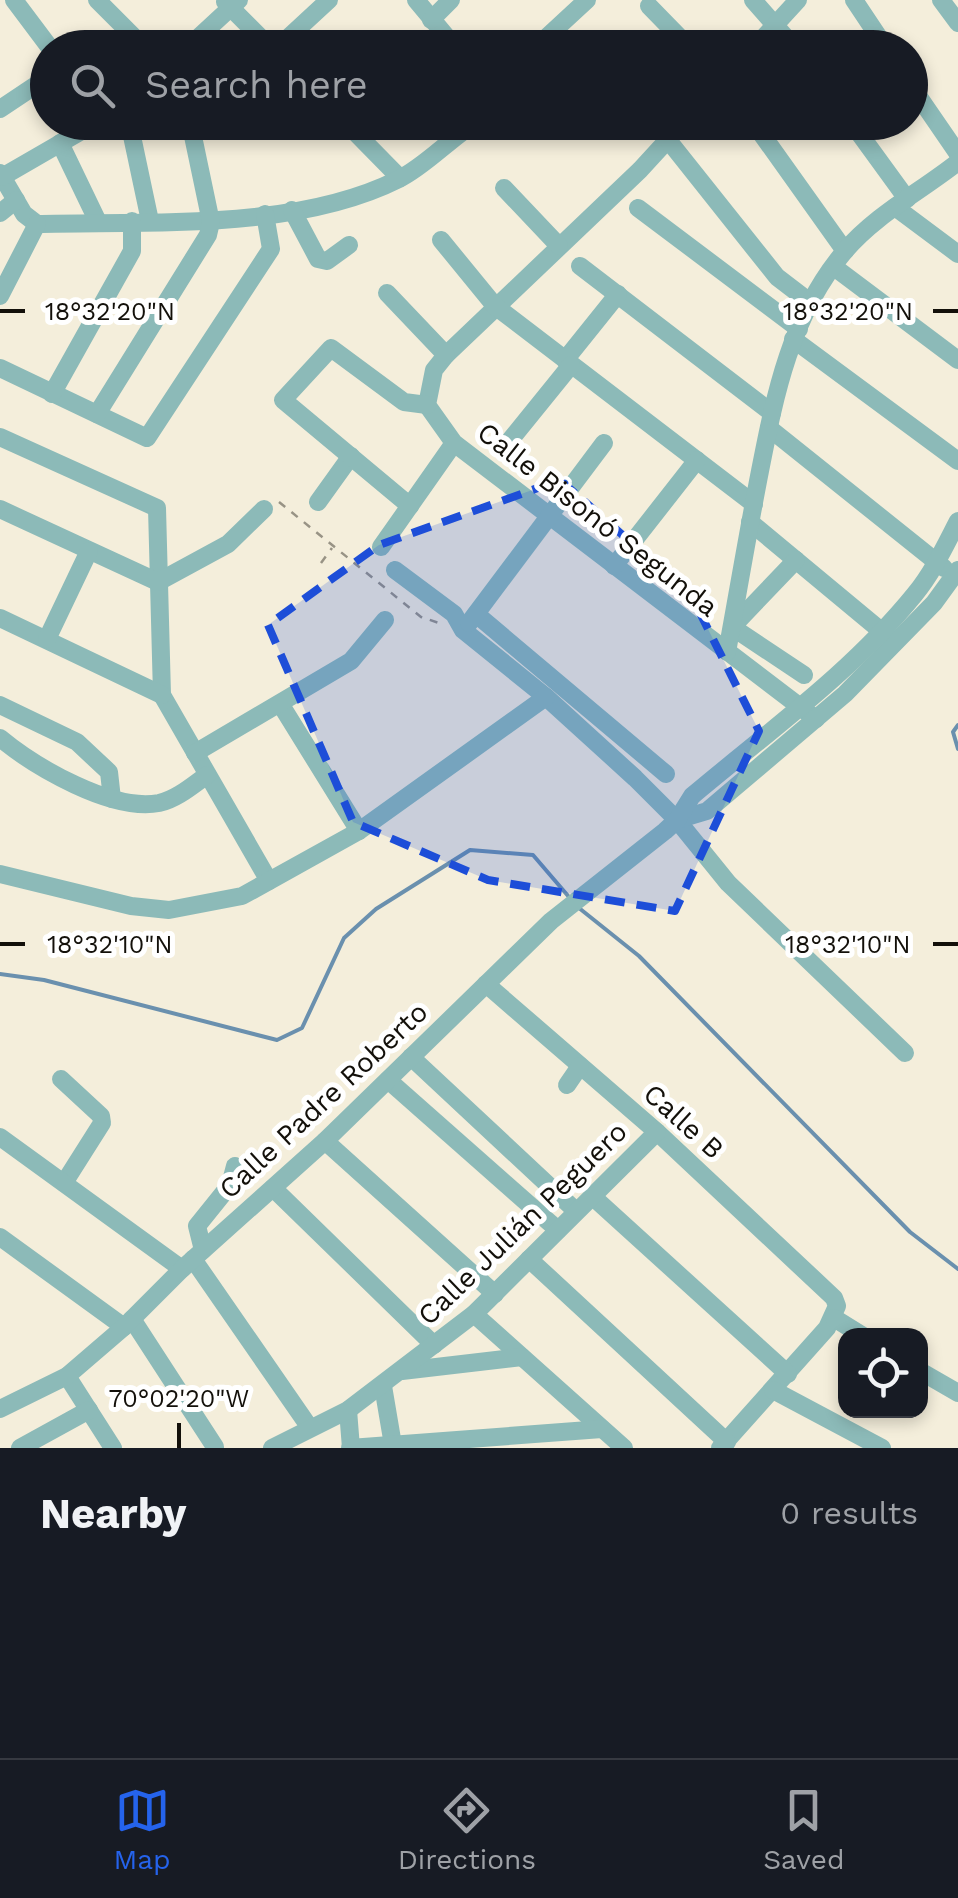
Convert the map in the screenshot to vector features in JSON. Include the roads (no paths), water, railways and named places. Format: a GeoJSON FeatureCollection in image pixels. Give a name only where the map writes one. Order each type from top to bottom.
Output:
{"type":"FeatureCollection","features":[{"type":"Feature","properties":{"kind":"street"},"geometry":{"type":"LineString","coordinates":[[14,0],[36,30]]}},
{"type":"Feature","properties":{"kind":"street"},"geometry":{"type":"LineString","coordinates":[[97,0],[127,30]]}},
{"type":"Feature","properties":{"kind":"street"},"geometry":{"type":"LineString","coordinates":[[295,30],[329,0]]}},
{"type":"Feature","properties":{"kind":"street"},"geometry":{"type":"LineString","coordinates":[[416,0],[440,30]]}},
{"type":"Feature","properties":{"kind":"street"},"geometry":{"type":"LineString","coordinates":[[431,20],[451,0]]}},
{"type":"Feature","properties":{"kind":"street"},"geometry":{"type":"LineString","coordinates":[[554,30],[586,0]]}},
{"type":"Feature","properties":{"kind":"street"},"geometry":{"type":"LineString","coordinates":[[753,0],[782,30]]}},
{"type":"Feature","properties":{"kind":"street"},"geometry":{"type":"LineString","coordinates":[[771,30],[798,0]]}},
{"type":"Feature","properties":{"kind":"street"},"geometry":{"type":"LineString","coordinates":[[854,0],[874,30]]}},
{"type":"Feature","properties":{"kind":"street"},"geometry":{"type":"LineString","coordinates":[[941,0],[958,23]]}},
{"type":"Feature","properties":{"kind":"street"},"geometry":{"type":"LineString","coordinates":[[205,30],[231,3],[257,30]]}},
{"type":"Feature","properties":{"kind":"street"},"geometry":{"type":"LineString","coordinates":[[649,6],[672,30]]}},
{"type":"Feature","properties":{"kind":"street"},"geometry":{"type":"LineString","coordinates":[[0,109],[30,89]]}},
{"type":"Feature","properties":{"kind":"street"},"geometry":{"type":"LineString","coordinates":[[928,110],[958,154]]}},
{"type":"Feature","properties":{"kind":"street"},"geometry":{"type":"LineString","coordinates":[[66,140],[1,175],[24,214],[37,224],[211,222],[330,204],[400,178],[452,140]]}},
{"type":"Feature","properties":{"kind":"street"},"geometry":{"type":"LineString","coordinates":[[52,394],[132,251],[141,221],[131,140]]}},
{"type":"Feature","properties":{"kind":"street"},"geometry":{"type":"LineString","coordinates":[[97,414],[208,235],[211,222],[194,140]]}},
{"type":"Feature","properties":{"kind":"street"},"geometry":{"type":"LineString","coordinates":[[369,140],[400,178]]}},
{"type":"Feature","properties":{"kind":"street"},"geometry":{"type":"LineString","coordinates":[[410,506],[283,400],[330,348],[404,402],[427,405],[434,370],[446,355],[668,140],[777,277],[811,303]]}},
{"type":"Feature","properties":{"kind":"street"},"geometry":{"type":"LineString","coordinates":[[764,140],[840,259],[958,360]]}},
{"type":"Feature","properties":{"kind":"street"},"geometry":{"type":"LineString","coordinates":[[862,140],[901,203],[958,254]]}},
{"type":"Feature","properties":{"kind":"street"},"geometry":{"type":"LineString","coordinates":[[60,143],[98,222]]}},
{"type":"Feature","properties":{"kind":"street"},"geometry":{"type":"LineString","coordinates":[[728,652],[777,384],[796,334],[840,259],[901,203],[958,162]]}},
{"type":"Feature","properties":{"kind":"street"},"geometry":{"type":"LineString","coordinates":[[504,188],[559,246]]}},
{"type":"Feature","properties":{"kind":"street"},"geometry":{"type":"LineString","coordinates":[[0,213],[16,200]]}},
{"type":"Feature","properties":{"kind":"street"},"geometry":{"type":"LineString","coordinates":[[638,208],[958,460]]}},
{"type":"Feature","properties":{"kind":"street"},"geometry":{"type":"LineString","coordinates":[[292,210],[318,259],[327,261],[349,245]]}},
{"type":"Feature","properties":{"kind":"street"},"geometry":{"type":"LineString","coordinates":[[0,368],[147,438],[271,250],[265,214]]}},
{"type":"Feature","properties":{"kind":"street"},"geometry":{"type":"LineString","coordinates":[[0,296],[37,224]]}},
{"type":"Feature","properties":{"kind":"street"},"geometry":{"type":"LineString","coordinates":[[441,240],[495,306],[697,460],[796,560],[880,630]]}},
{"type":"Feature","properties":{"kind":"street"},"geometry":{"type":"LineString","coordinates":[[580,266],[937,562],[956,572],[934,603],[808,714]]}},
{"type":"Feature","properties":{"kind":"street"},"geometry":{"type":"LineString","coordinates":[[387,294],[446,355]]}},
{"type":"Feature","properties":{"kind":"street"},"geometry":{"type":"LineString","coordinates":[[507,444],[618,294]]}},
{"type":"Feature","properties":{"kind":"street","name":"Calle Bisonó Segunda"},"geometry":{"type":"LineString","coordinates":[[427,405],[454,443],[808,714]]}},
{"type":"Feature","properties":{"kind":"street"},"geometry":{"type":"LineString","coordinates":[[0,437],[157,508],[162,695],[269,881]]}},
{"type":"Feature","properties":{"kind":"street"},"geometry":{"type":"LineString","coordinates":[[381,547],[454,443]]}},
{"type":"Feature","properties":{"kind":"street"},"geometry":{"type":"LineString","coordinates":[[463,630],[604,443]]}},
{"type":"Feature","properties":{"kind":"street"},"geometry":{"type":"LineString","coordinates":[[318,502],[350,456]]}},
{"type":"Feature","properties":{"kind":"street"},"geometry":{"type":"LineString","coordinates":[[614,566],[697,460]]}},
{"type":"Feature","properties":{"kind":"street"},"geometry":{"type":"LineString","coordinates":[[0,509],[158,582]]}},
{"type":"Feature","properties":{"kind":"street"},"geometry":{"type":"LineString","coordinates":[[158,582],[228,544],[264,510]]}},
{"type":"Feature","properties":{"kind":"street"},"geometry":{"type":"LineString","coordinates":[[808,714],[915,594],[958,521]]}},
{"type":"Feature","properties":{"kind":"street"},"geometry":{"type":"LineString","coordinates":[[47,639],[90,551]]}},
{"type":"Feature","properties":{"kind":"street"},"geometry":{"type":"LineString","coordinates":[[732,627],[796,560]]}},
{"type":"Feature","properties":{"kind":"street"},"geometry":{"type":"LineString","coordinates":[[395,570],[454,614],[463,630],[546,697],[677,820],[728,883],[906,1053]]}},
{"type":"Feature","properties":{"kind":"street"},"geometry":{"type":"LineString","coordinates":[[476,614],[666,774]]}},
{"type":"Feature","properties":{"kind":"street"},"geometry":{"type":"LineString","coordinates":[[0,618],[162,695]]}},
{"type":"Feature","properties":{"kind":"street"},"geometry":{"type":"LineString","coordinates":[[195,754],[351,661],[385,620]]}},
{"type":"Feature","properties":{"kind":"street"},"geometry":{"type":"LineString","coordinates":[[732,627],[804,675]]}},
{"type":"Feature","properties":{"kind":"street"},"geometry":{"type":"LineString","coordinates":[[0,874],[132,906],[168,910],[242,896],[358,831],[546,697]]}},
{"type":"Feature","properties":{"kind":"street"},"geometry":{"type":"LineString","coordinates":[[0,705],[77,742],[108,772],[112,799]]}},
{"type":"Feature","properties":{"kind":"street"},"geometry":{"type":"LineString","coordinates":[[282,705],[358,831]]}},
{"type":"Feature","properties":{"kind":"street","name":"Calle Padre Roberto"},"geometry":{"type":"LineString","coordinates":[[0,1408],[67,1376],[325,1141],[551,921],[677,820],[706,811],[808,714]]}},
{"type":"Feature","properties":{"kind":"street"},"geometry":{"type":"LineString","coordinates":[[0,738],[55,774],[112,799],[160,802],[182,793],[207,775]]}},
{"type":"Feature","properties":{"kind":"street","name":"Calle B"},"geometry":{"type":"LineString","coordinates":[[486,984],[657,1132],[831,1294],[836,1312],[854,1328]]}},
{"type":"Feature","properties":{"kind":"street"},"geometry":{"type":"LineString","coordinates":[[411,1056],[576,1211]]}},
{"type":"Feature","properties":{"kind":"street"},"geometry":{"type":"LineString","coordinates":[[566,1086],[580,1066]]}},
{"type":"Feature","properties":{"kind":"street"},"geometry":{"type":"LineString","coordinates":[[61,1079],[101,1116],[102,1123],[64,1184]]}},
{"type":"Feature","properties":{"kind":"street"},"geometry":{"type":"LineString","coordinates":[[388,1080],[558,1230]]}},
{"type":"Feature","properties":{"kind":"street","name":"Calle Julián Peguero"},"geometry":{"type":"LineString","coordinates":[[272,1448],[348,1410],[474,1314],[657,1132]]}},
{"type":"Feature","properties":{"kind":"street"},"geometry":{"type":"LineString","coordinates":[[0,1137],[64,1184],[192,1259],[310,1428]]}},
{"type":"Feature","properties":{"kind":"street"},"geometry":{"type":"LineString","coordinates":[[325,1141],[494,1294]]}},
{"type":"Feature","properties":{"kind":"street"},"geometry":{"type":"LineString","coordinates":[[192,1259],[197,1226],[230,1185],[235,1166]]}},
{"type":"Feature","properties":{"kind":"street"},"geometry":{"type":"LineString","coordinates":[[273,1188],[434,1345]]}},
{"type":"Feature","properties":{"kind":"street"},"geometry":{"type":"LineString","coordinates":[[592,1196],[788,1374]]}},
{"type":"Feature","properties":{"kind":"street"},"geometry":{"type":"LineString","coordinates":[[0,1237],[128,1323],[215,1447]]}},
{"type":"Feature","properties":{"kind":"street"},"geometry":{"type":"LineString","coordinates":[[528,1259],[724,1445],[788,1374],[836,1312]]}},
{"type":"Feature","properties":{"kind":"street"},"geometry":{"type":"LineString","coordinates":[[474,1314],[624,1448]]}},
{"type":"Feature","properties":{"kind":"street"},"geometry":{"type":"LineString","coordinates":[[402,1371],[522,1357]]}},
{"type":"Feature","properties":{"kind":"street"},"geometry":{"type":"LineString","coordinates":[[928,1375],[958,1394]]}},
{"type":"Feature","properties":{"kind":"street"},"geometry":{"type":"LineString","coordinates":[[67,1376],[114,1448]]}},
{"type":"Feature","properties":{"kind":"street"},"geometry":{"type":"LineString","coordinates":[[383,1386],[393,1444]]}},
{"type":"Feature","properties":{"kind":"street"},"geometry":{"type":"LineString","coordinates":[[774,1390],[882,1448]]}},
{"type":"Feature","properties":{"kind":"street"},"geometry":{"type":"LineString","coordinates":[[20,1448],[89,1410]]}},
{"type":"Feature","properties":{"kind":"street"},"geometry":{"type":"LineString","coordinates":[[348,1410],[350,1448],[602,1429]]}},
{"type":"Feature","properties":{"kind":"waterway"},"geometry":{"type":"LineString","coordinates":[[958,725],[953,732],[958,749]]}},
{"type":"Feature","properties":{"kind":"waterway"},"geometry":{"type":"LineString","coordinates":[[0,974],[44,980],[277,1040],[302,1028],[344,938],[376,909],[470,850],[533,855],[569,897]]}},
{"type":"Feature","properties":{"kind":"waterway"},"geometry":{"type":"LineString","coordinates":[[579,908],[639,956],[910,1232],[958,1269]]}}]}
